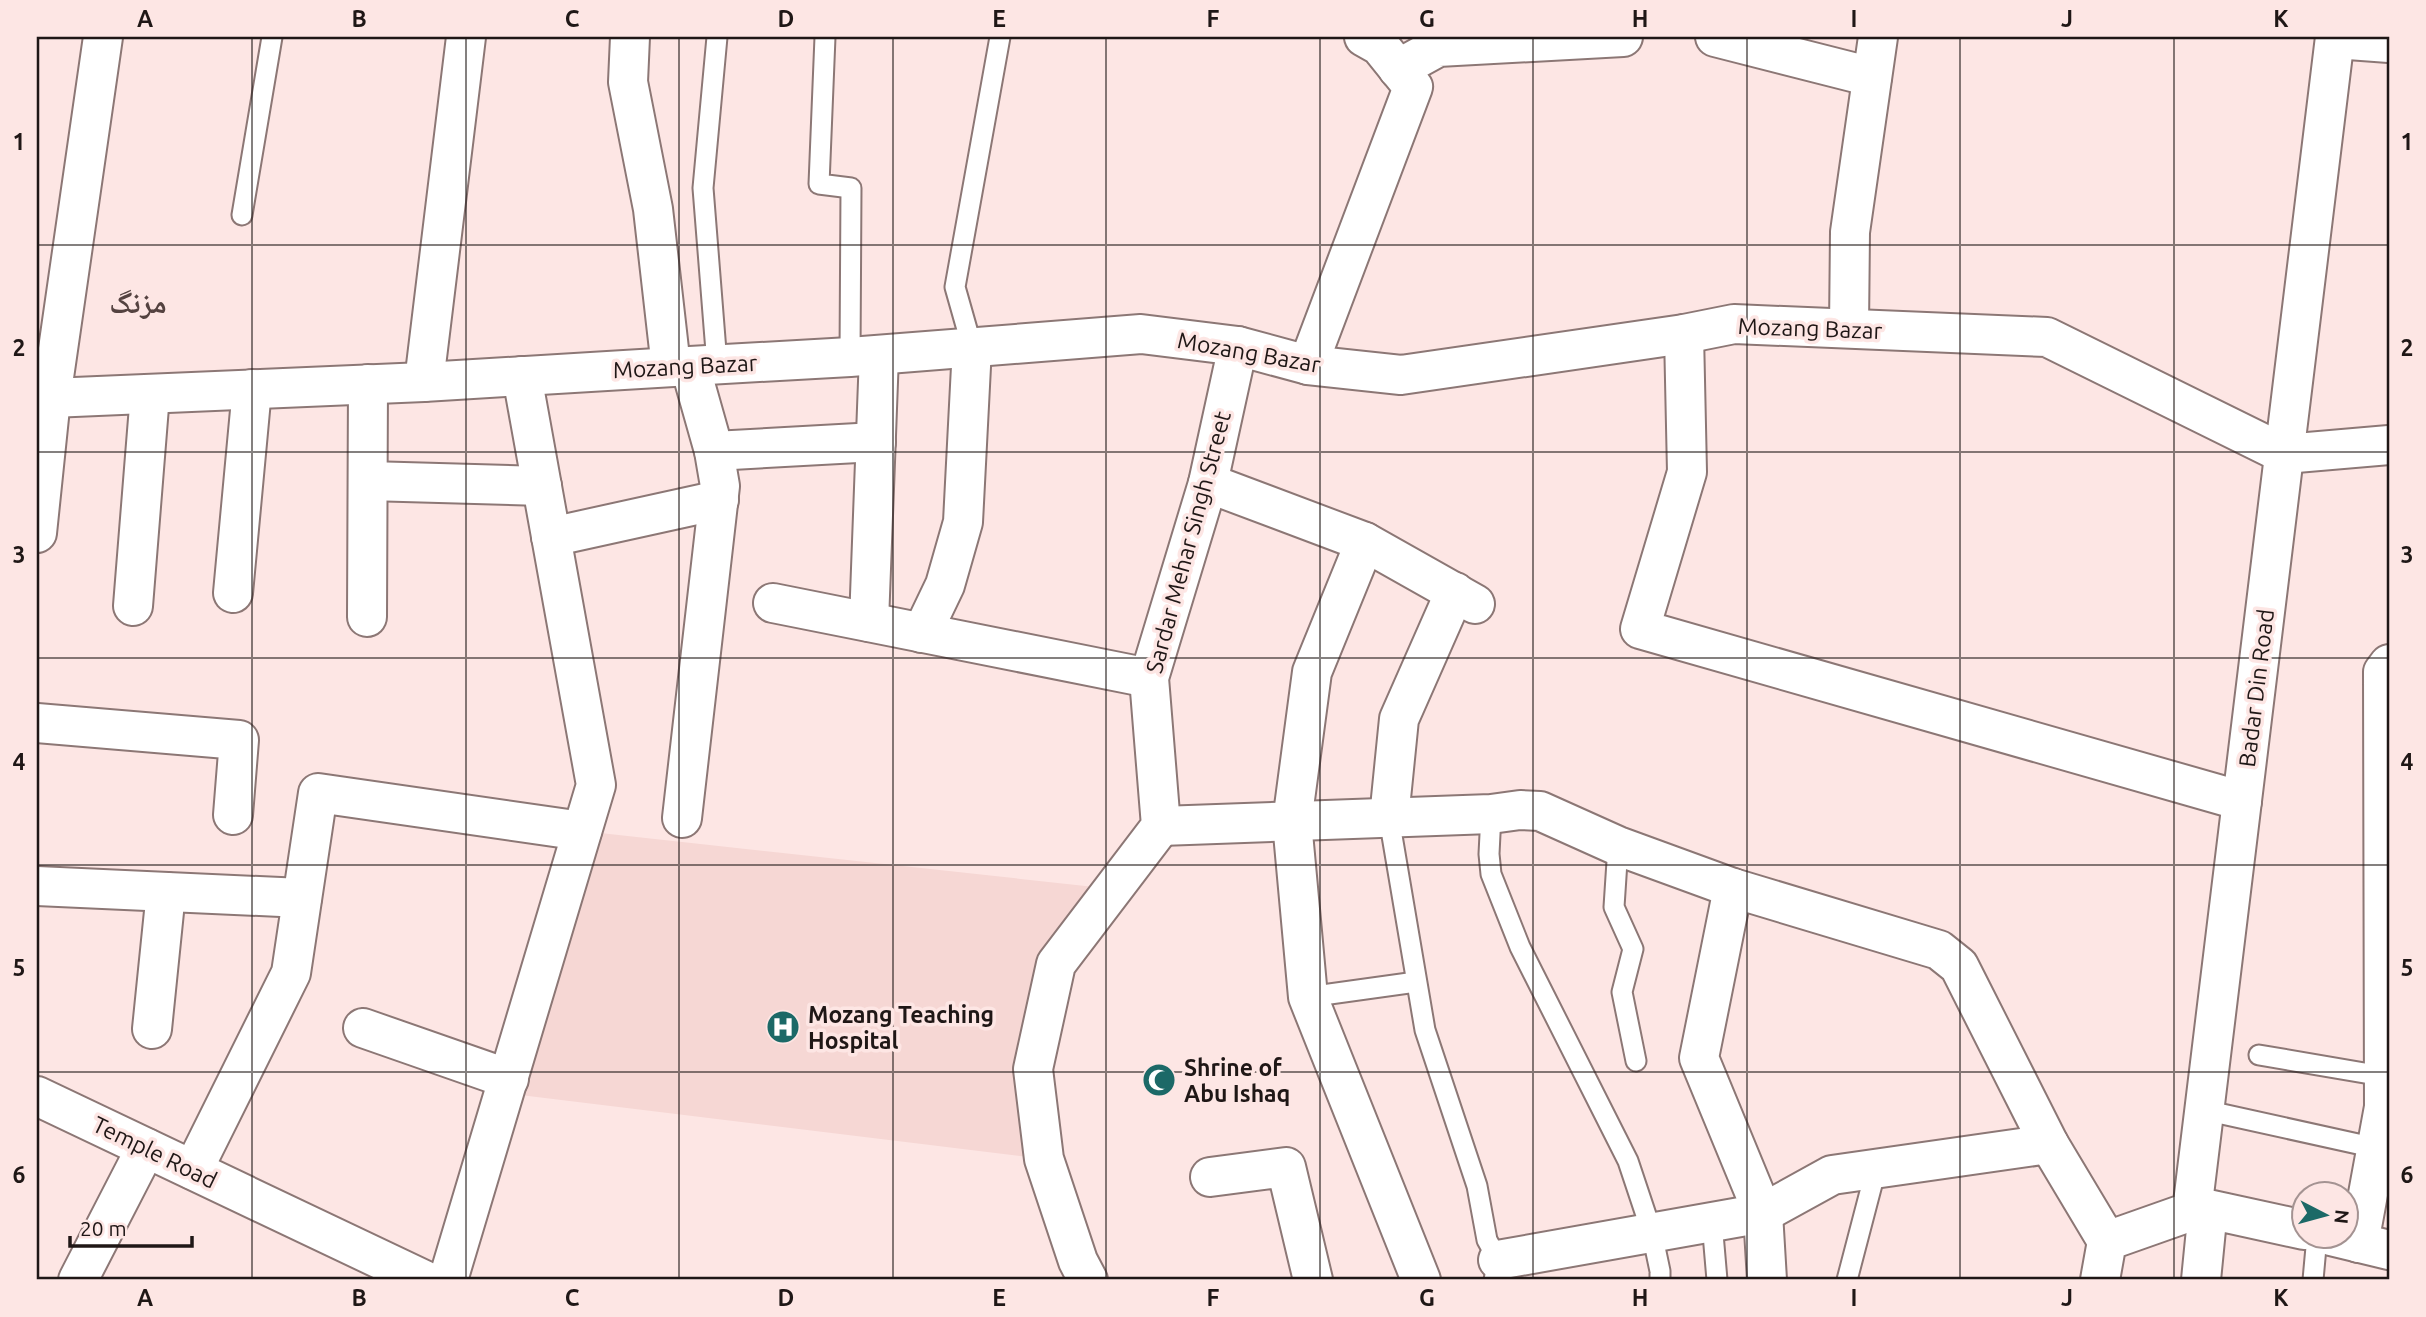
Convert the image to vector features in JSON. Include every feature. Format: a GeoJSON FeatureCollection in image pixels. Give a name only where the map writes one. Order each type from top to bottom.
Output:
{"type":"FeatureCollection","features":[{"type":"Feature","properties":{"kind":"street"},"geometry":{"type":"LineString","coordinates":[[37,533],[44,396],[103,37]]}},
{"type":"Feature","properties":{"kind":"street"},"geometry":{"type":"LineString","coordinates":[[424,382],[466,37]]}},
{"type":"Feature","properties":{"kind":"street"},"geometry":{"type":"LineString","coordinates":[[630,37],[628,82],[653,209],[714,451],[720,486],[682,818]]}},
{"type":"Feature","properties":{"kind":"street"},"geometry":{"type":"LineString","coordinates":[[1308,365],[1413,87],[1380,46],[1364,37]]}},
{"type":"Feature","properties":{"kind":"street"},"geometry":{"type":"LineString","coordinates":[[1398,69],[1438,47],[1511,40],[1623,37]]}},
{"type":"Feature","properties":{"kind":"street"},"geometry":{"type":"LineString","coordinates":[[1715,37],[1872,77]]}},
{"type":"Feature","properties":{"kind":"street"},"geometry":{"type":"LineString","coordinates":[[1849,328],[1850,232],[1878,37]]}},
{"type":"Feature","properties":{"kind":"street"},"geometry":{"type":"LineString","coordinates":[[2335,38],[2389,43]]}},
{"type":"Feature","properties":{"kind":"street","name":"Badar Din Road"},"geometry":{"type":"LineString","coordinates":[[2107,1241],[2192,1210],[2335,38]]}},
{"type":"Feature","properties":{"kind":"street","name":"Mozang Bazar"},"geometry":{"type":"LineString","coordinates":[[44,396],[424,382],[864,356],[1141,334],[1238,346],[1308,365],[1401,374],[1684,334],[1734,324],[2047,337],[2284,454]]}},
{"type":"Feature","properties":{"kind":"street"},"geometry":{"type":"LineString","coordinates":[[1684,334],[1687,472],[1640,629],[2242,800]]}},
{"type":"Feature","properties":{"kind":"street","name":"Sardar Mehar Singh Street"},"geometry":{"type":"LineString","coordinates":[[1161,826],[1149,678],[1208,483],[1238,346]]}},
{"type":"Feature","properties":{"kind":"street"},"geometry":{"type":"LineString","coordinates":[[922,633],[945,585],[963,522],[972,347]]}},
{"type":"Feature","properties":{"kind":"street"},"geometry":{"type":"LineString","coordinates":[[864,356],[876,442],[869,622]]}},
{"type":"Feature","properties":{"kind":"street"},"geometry":{"type":"LineString","coordinates":[[449,1280],[596,785],[523,376]]}},
{"type":"Feature","properties":{"kind":"street"},"geometry":{"type":"LineString","coordinates":[[368,384],[368,617]]}},
{"type":"Feature","properties":{"kind":"street"},"geometry":{"type":"LineString","coordinates":[[233,593],[252,389]]}},
{"type":"Feature","properties":{"kind":"street"},"geometry":{"type":"LineString","coordinates":[[133,606],[150,394]]}},
{"type":"Feature","properties":{"kind":"street"},"geometry":{"type":"LineString","coordinates":[[714,451],[876,442]]}},
{"type":"Feature","properties":{"kind":"street"},"geometry":{"type":"LineString","coordinates":[[2284,454],[2389,445]]}},
{"type":"Feature","properties":{"kind":"street"},"geometry":{"type":"LineString","coordinates":[[368,481],[542,486]]}},
{"type":"Feature","properties":{"kind":"street"},"geometry":{"type":"LineString","coordinates":[[1208,483],[1365,542],[1465,598],[1399,719],[1388,818]]}},
{"type":"Feature","properties":{"kind":"street"},"geometry":{"type":"LineString","coordinates":[[551,537],[719,500]]}},
{"type":"Feature","properties":{"kind":"street"},"geometry":{"type":"LineString","coordinates":[[1365,542],[1312,672],[1292,821],[1308,997],[1421,1280]]}},
{"type":"Feature","properties":{"kind":"street"},"geometry":{"type":"LineString","coordinates":[[773,603],[1149,678]]}},
{"type":"Feature","properties":{"kind":"street"},"geometry":{"type":"LineString","coordinates":[[2360,1243],[2383,1147],[2387,1078],[2386,760],[2383,672],[2389,664]]}},
{"type":"Feature","properties":{"kind":"street"},"geometry":{"type":"LineString","coordinates":[[37,723],[239,740],[233,815]]}},
{"type":"Feature","properties":{"kind":"street"},"geometry":{"type":"LineString","coordinates":[[193,1170],[290,973],[318,793],[582,831]]}},
{"type":"Feature","properties":{"kind":"street"},"geometry":{"type":"LineString","coordinates":[[1088,1280],[1078,1261],[1044,1159],[1033,1069],[1056,964],[1161,826],[1490,814],[1520,810],[1540,811],[1618,846],[1733,888],[1939,950],[1959,966],[2049,1144],[2107,1241],[2100,1280]]}},
{"type":"Feature","properties":{"kind":"street"},"geometry":{"type":"LineString","coordinates":[[37,887],[302,898]]}},
{"type":"Feature","properties":{"kind":"street"},"geometry":{"type":"LineString","coordinates":[[1733,888],[1699,1058],[1763,1213],[1767,1280]]}},
{"type":"Feature","properties":{"kind":"street"},"geometry":{"type":"LineString","coordinates":[[152,1029],[166,892]]}},
{"type":"Feature","properties":{"kind":"street"},"geometry":{"type":"LineString","coordinates":[[363,1028],[509,1079]]}},
{"type":"Feature","properties":{"kind":"street","name":"Temple Road"},"geometry":{"type":"LineString","coordinates":[[37,1096],[424,1280]]}},
{"type":"Feature","properties":{"kind":"street"},"geometry":{"type":"LineString","coordinates":[[1496,1270],[1652,1233],[1763,1213],[1832,1175],[2049,1144]]}},
{"type":"Feature","properties":{"kind":"street"},"geometry":{"type":"LineString","coordinates":[[78,1280],[146,1148]]}},
{"type":"Feature","properties":{"kind":"street"},"geometry":{"type":"LineString","coordinates":[[1210,1177],[1286,1167],[1313,1280]]}},
{"type":"Feature","properties":{"kind":"street"},"geometry":{"type":"LineString","coordinates":[[2201,1280],[2208,1209],[2290,1227]]}},
{"type":"Feature","properties":{"kind":"lane"},"geometry":{"type":"LineString","coordinates":[[242,215],[272,37]]}},
{"type":"Feature","properties":{"kind":"lane"},"geometry":{"type":"LineString","coordinates":[[692,366],[703,188],[717,37]]}},
{"type":"Feature","properties":{"kind":"lane"},"geometry":{"type":"LineString","coordinates":[[825,37],[820,184],[851,188],[864,356]]}},
{"type":"Feature","properties":{"kind":"lane"},"geometry":{"type":"LineString","coordinates":[[972,347],[955,287],[1000,37]]}},
{"type":"Feature","properties":{"kind":"lane"},"geometry":{"type":"LineString","coordinates":[[1490,814],[1491,874],[1520,947],[1628,1161],[1652,1233],[1660,1280]]}},
{"type":"Feature","properties":{"kind":"lane"},"geometry":{"type":"LineString","coordinates":[[1388,818],[1425,1030],[1477,1186],[1496,1270]]}},
{"type":"Feature","properties":{"kind":"lane"},"geometry":{"type":"LineString","coordinates":[[1618,846],[1614,907],[1633,949],[1622,992],[1636,1061]]}},
{"type":"Feature","properties":{"kind":"lane"},"geometry":{"type":"LineString","coordinates":[[1308,997],[1416,982]]}},
{"type":"Feature","properties":{"kind":"lane"},"geometry":{"type":"LineString","coordinates":[[2259,1055],[2387,1078]]}},
{"type":"Feature","properties":{"kind":"lane"},"geometry":{"type":"LineString","coordinates":[[2204,1110],[2383,1147]]}},
{"type":"Feature","properties":{"kind":"lane"},"geometry":{"type":"LineString","coordinates":[[1847,1280],[1876,1169]]}},
{"type":"Feature","properties":{"kind":"lane"},"geometry":{"type":"LineString","coordinates":[[1712,1222],[1717,1280]]}},
{"type":"Feature","properties":{"kind":"lane"},"geometry":{"type":"LineString","coordinates":[[2313,1280],[2315,1250]]}},
{"type":"Feature","properties":{"kind":"shaded area","name":"Mozang Teaching Hospital"},"geometry":{"type":"Polygon","coordinates":[[[582,831],[1113,889],[1056,964],[1044,1159],[504,1093],[582,831]]]}},
{"type":"Feature","properties":{"kind":"place","name":"Mozang Teaching Hospital"},"geometry":{"type":"Point","coordinates":[783,1027]}},
{"type":"Feature","properties":{"kind":"place","name":"Shrine of Abu Ishaq"},"geometry":{"type":"Point","coordinates":[1159,1080]}},
{"type":"Feature","properties":{"kind":"district","name":"مزنگ"},"geometry":{"type":"Point","coordinates":[138,302]}}]}
